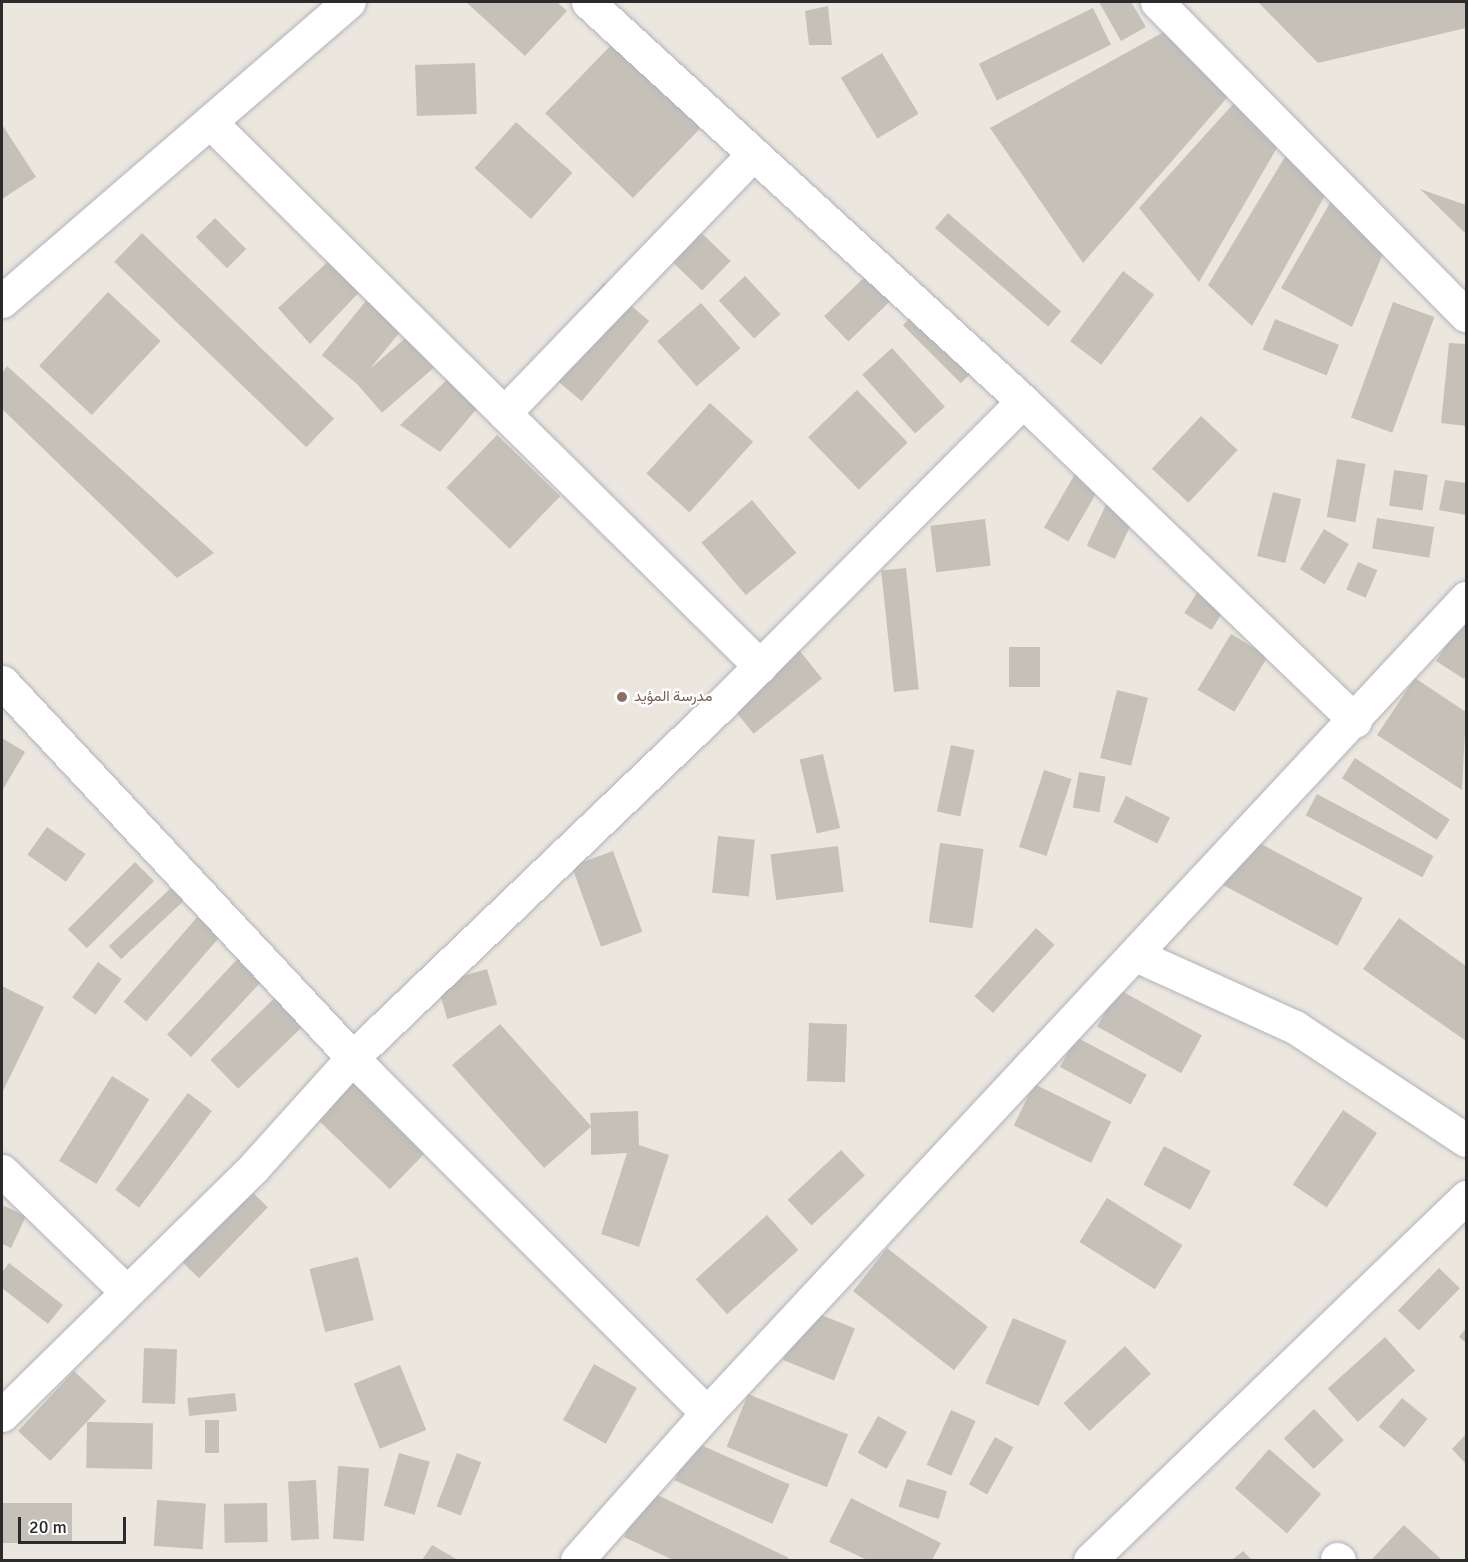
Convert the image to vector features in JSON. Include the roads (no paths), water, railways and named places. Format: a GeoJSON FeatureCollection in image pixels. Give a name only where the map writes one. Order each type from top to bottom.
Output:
{"type":"FeatureCollection","features":[{"type":"Feature","properties":{"kind":"street"},"geometry":{"type":"LineString","coordinates":[[2,301],[349,2]]}},
{"type":"Feature","properties":{"kind":"street"},"geometry":{"type":"LineString","coordinates":[[588,2],[1023,401],[1355,721]]}},
{"type":"Feature","properties":{"kind":"street"},"geometry":{"type":"LineString","coordinates":[[1157,2],[1467,315]]}},
{"type":"Feature","properties":{"kind":"street"},"geometry":{"type":"LineString","coordinates":[[210,122],[760,666]]}},
{"type":"Feature","properties":{"kind":"street"},"geometry":{"type":"LineString","coordinates":[[504,413],[753,154]]}},
{"type":"Feature","properties":{"kind":"street"},"geometry":{"type":"LineString","coordinates":[[2,1415],[125,1290],[255,1166],[353,1056],[760,666],[1023,401]]}},
{"type":"Feature","properties":{"kind":"street"},"geometry":{"type":"LineString","coordinates":[[577,1560],[707,1413],[1355,721],[1467,598]]}},
{"type":"Feature","properties":{"kind":"street"},"geometry":{"type":"LineString","coordinates":[[2,682],[353,1056],[707,1413]]}},
{"type":"Feature","properties":{"kind":"street"},"geometry":{"type":"LineString","coordinates":[[1136,955],[1295,1027],[1467,1140]]}},
{"type":"Feature","properties":{"kind":"street"},"geometry":{"type":"LineString","coordinates":[[2,1171],[125,1290]]}},
{"type":"Feature","properties":{"kind":"street"},"geometry":{"type":"LineString","coordinates":[[1090,1560],[1467,1197]]}},
{"type":"Feature","properties":{"kind":"place","name":"مدرسة المؤيد"},"geometry":{"type":"Point","coordinates":[622,697]}}]}
